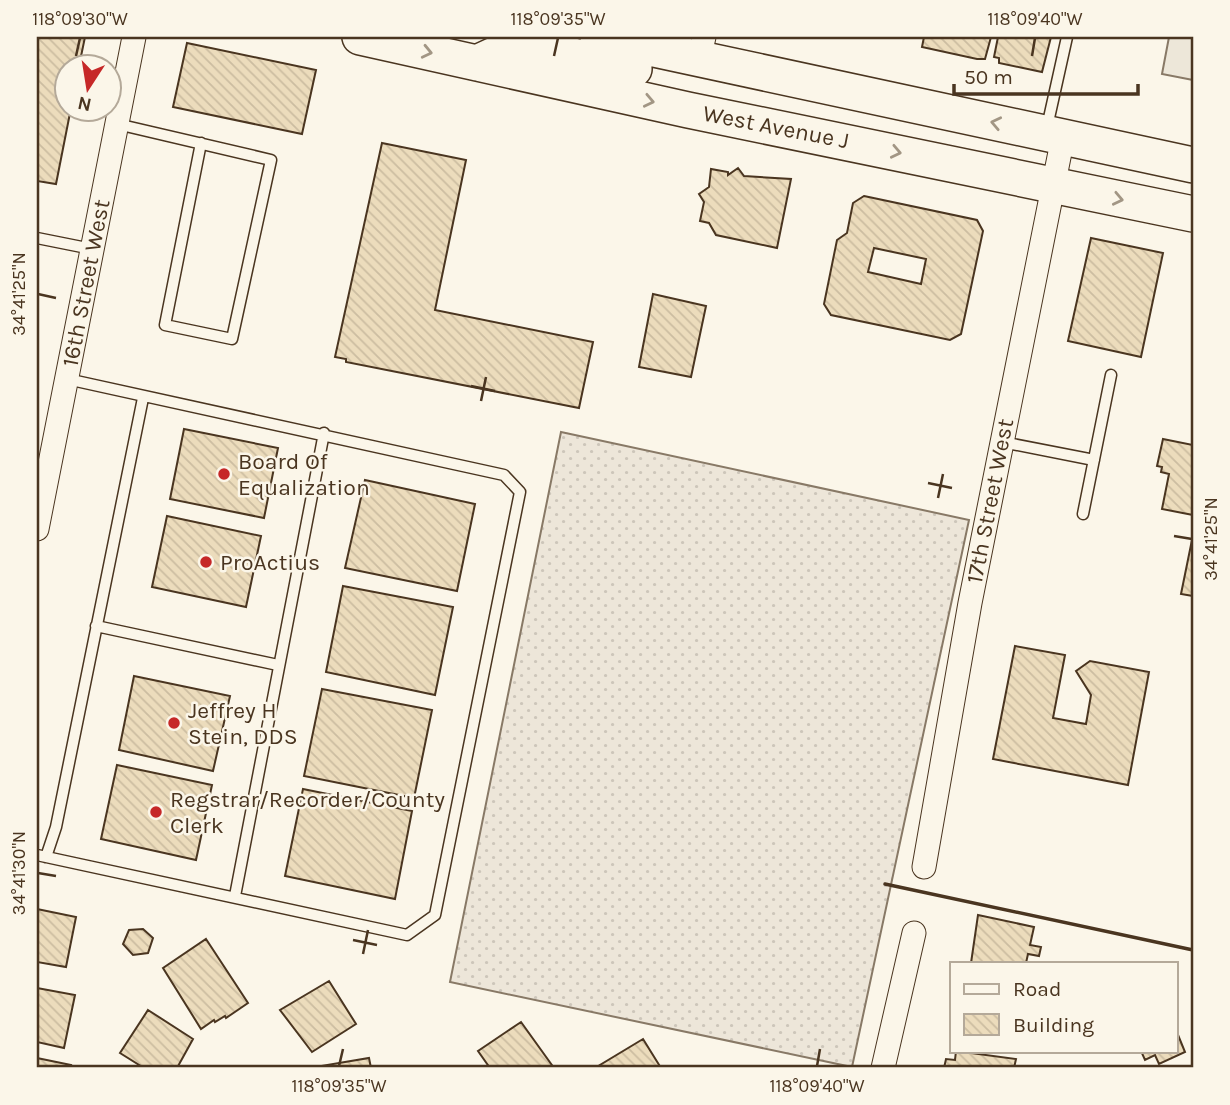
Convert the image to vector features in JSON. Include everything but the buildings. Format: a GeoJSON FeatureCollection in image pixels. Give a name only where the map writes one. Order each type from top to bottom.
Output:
{"type":"FeatureCollection","features":[{"type":"Feature","properties":{"kind":"main road","name":"West Avenue J"},"geometry":{"type":"LineString","coordinates":[[360,37],[688,110],[1193,214]]}},
{"type":"Feature","properties":{"kind":"main road"},"geometry":{"type":"LineString","coordinates":[[598,37],[701,48],[874,96],[1193,166]]}},
{"type":"Feature","properties":{"kind":"main road"},"geometry":{"type":"LineString","coordinates":[[477,63],[518,44],[666,76],[701,48]]}},
{"type":"Feature","properties":{"kind":"main road"},"geometry":{"type":"LineString","coordinates":[[688,110],[723,87],[828,109],[874,96]]}},
{"type":"Feature","properties":{"kind":"street","name":"16th Street West"},"geometry":{"type":"LineString","coordinates":[[37,529],[134,37]]}},
{"type":"Feature","properties":{"kind":"street","name":"17th Street West"},"geometry":{"type":"LineString","coordinates":[[924,867],[970,604],[1054,185],[1054,135]]}},
{"type":"Feature","properties":{"kind":"street"},"geometry":{"type":"LineString","coordinates":[[883,1068],[914,933]]}},
{"type":"Feature","properties":{"kind":"lane"},"geometry":{"type":"LineString","coordinates":[[1054,135],[1067,37]]}},
{"type":"Feature","properties":{"kind":"lane"},"geometry":{"type":"LineString","coordinates":[[117,124],[201,143],[271,160],[232,339],[165,325],[201,143]]}},
{"type":"Feature","properties":{"kind":"lane"},"geometry":{"type":"LineString","coordinates":[[37,238],[92,249]]}},
{"type":"Feature","properties":{"kind":"lane"},"geometry":{"type":"LineString","coordinates":[[1083,514],[1111,375]]}},
{"type":"Feature","properties":{"kind":"lane"},"geometry":{"type":"LineString","coordinates":[[67,379],[143,398],[324,433],[505,475],[520,492],[435,915],[407,935],[41,856],[56,827],[143,398]]}},
{"type":"Feature","properties":{"kind":"lane"},"geometry":{"type":"LineString","coordinates":[[235,896],[324,433]]}},
{"type":"Feature","properties":{"kind":"lane"},"geometry":{"type":"LineString","coordinates":[[1002,442],[1094,460]]}},
{"type":"Feature","properties":{"kind":"lane"},"geometry":{"type":"LineString","coordinates":[[96,626],[278,665]]}},
{"type":"Feature","properties":{"kind":"shaded area"},"geometry":{"type":"Polygon","coordinates":[[[1169,37],[1193,37],[1193,80],[1162,74],[1169,37]]]}},
{"type":"Feature","properties":{"kind":"shaded area"},"geometry":{"type":"Polygon","coordinates":[[[561,432],[969,520],[852,1067],[450,982],[561,432]]]}},
{"type":"Feature","properties":{"kind":"wall"},"geometry":{"type":"LineString","coordinates":[[885,884],[1193,950]]}},
{"type":"Feature","properties":{"kind":"place","name":"Board Of Equalization"},"geometry":{"type":"Point","coordinates":[224,474]}},
{"type":"Feature","properties":{"kind":"place","name":"ProActius"},"geometry":{"type":"Point","coordinates":[206,562]}},
{"type":"Feature","properties":{"kind":"place","name":"Jeffrey H Stein, DDS"},"geometry":{"type":"Point","coordinates":[174,723]}},
{"type":"Feature","properties":{"kind":"place","name":"Regstrar/Recorder/County Clerk"},"geometry":{"type":"Point","coordinates":[156,812]}}]}
